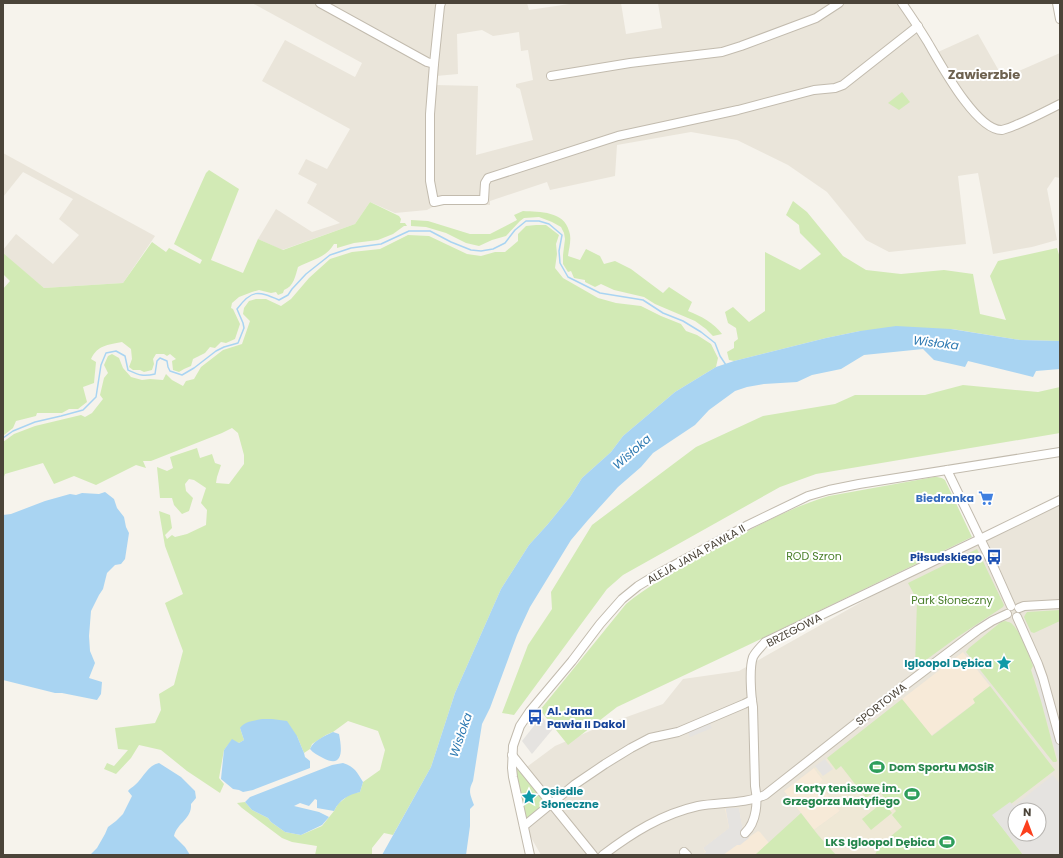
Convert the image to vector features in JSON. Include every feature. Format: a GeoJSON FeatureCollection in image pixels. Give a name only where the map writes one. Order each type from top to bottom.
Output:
{"type":"FeatureCollection","features":[{"type":"Feature","properties":{"kind":"street"},"geometry":{"type":"LineString","coordinates":[[320,3],[427,62],[434,64]]}},
{"type":"Feature","properties":{"kind":"street"},"geometry":{"type":"LineString","coordinates":[[442,3],[440,6],[430,114],[430,181],[434,202],[443,200],[484,200],[484,183],[488,178],[610,138],[738,110],[814,90],[835,88],[843,85],[918,26]]}},
{"type":"Feature","properties":{"kind":"street"},"geometry":{"type":"LineString","coordinates":[[551,76],[722,52],[816,18],[839,3]]}},
{"type":"Feature","properties":{"kind":"street"},"geometry":{"type":"LineString","coordinates":[[902,3],[963,99],[984,122],[992,127],[1002,130],[1030,119],[1060,104]]}},
{"type":"Feature","properties":{"kind":"street"},"geometry":{"type":"LineString","coordinates":[[1057,3],[1060,19]]}},
{"type":"Feature","properties":{"kind":"street","name":"ALEJA JANA PAWŁA II"},"geometry":{"type":"LineString","coordinates":[[530,855],[512,777],[513,746],[520,726],[530,711],[572,661],[600,624],[622,599],[638,586],[686,558],[748,525],[808,496],[837,488],[1060,452]]}},
{"type":"Feature","properties":{"kind":"street"},"geometry":{"type":"LineString","coordinates":[[947,470],[980,539],[1015,607],[1020,612],[1017,617]]}},
{"type":"Feature","properties":{"kind":"street","name":"BRZEGOWA"},"geometry":{"type":"LineString","coordinates":[[752,700],[751,668],[753,658],[765,642],[1060,500]]}},
{"type":"Feature","properties":{"kind":"street"},"geometry":{"type":"LineString","coordinates":[[1017,617],[1011,618],[1007,614],[1008,608],[1060,604]]}},
{"type":"Feature","properties":{"kind":"street","name":"SPORTOWA"},"geometry":{"type":"LineString","coordinates":[[603,855],[633,833],[664,817],[698,806],[748,800],[765,795],[883,702],[978,630],[1007,614]]}},
{"type":"Feature","properties":{"kind":"street"},"geometry":{"type":"LineString","coordinates":[[1017,617],[1038,664],[1060,740]]}},
{"type":"Feature","properties":{"kind":"street"},"geometry":{"type":"LineString","coordinates":[[524,826],[574,785],[605,764],[650,738],[678,732],[752,700],[755,786],[757,798],[754,819],[749,829],[745,833]]}},
{"type":"Feature","properties":{"kind":"street"},"geometry":{"type":"LineString","coordinates":[[512,755],[593,855]]}},
{"type":"Feature","properties":{"kind":"shaded area"},"geometry":{"type":"Polygon","coordinates":[[[252,3],[527,3],[529,10],[576,3],[621,3],[626,34],[662,28],[658,3],[906,3],[938,52],[978,34],[1003,78],[1060,53],[1060,178],[1055,177],[1047,189],[1057,240],[1032,247],[993,254],[978,173],[958,176],[966,244],[889,252],[866,240],[827,192],[788,165],[737,140],[691,132],[617,145],[615,176],[550,190],[547,182],[490,201],[490,205],[438,204],[427,210],[395,213],[370,202],[355,224],[282,250],[258,239],[276,209],[312,232],[340,223],[307,203],[317,184],[298,174],[306,159],[327,169],[350,129],[262,81],[285,40],[355,77],[362,63],[252,3]],[[482,30],[457,34],[458,74],[436,76],[435,85],[478,86],[476,155],[533,140],[520,89],[516,87],[516,84],[533,80],[528,50],[521,51],[519,32],[493,36],[482,30]]]}},
{"type":"Feature","properties":{"kind":"shaded area"},"geometry":{"type":"Polygon","coordinates":[[[3,153],[155,236],[123,283],[44,288],[3,254],[3,250],[16,234],[53,264],[79,235],[59,219],[73,199],[23,172],[3,197],[3,153]]]}},
{"type":"Feature","properties":{"kind":"shaded area"},"geometry":{"type":"Polygon","coordinates":[[[1060,497],[1060,855],[541,855],[521,820],[554,800],[524,769],[555,746],[604,725],[663,704],[683,679],[739,671],[1018,515],[1060,497]]]}},
{"type":"Feature","properties":{"kind":"shaded area"},"geometry":{"type":"Polygon","coordinates":[[[963,652],[990,686],[973,699],[976,702],[931,736],[902,699],[963,652]]]}},
{"type":"Feature","properties":{"kind":"shaded area"},"geometry":{"type":"Polygon","coordinates":[[[1036,666],[1060,748],[1060,766],[1033,671],[1036,666]]]}},
{"type":"Feature","properties":{"kind":"shaded area"},"geometry":{"type":"Polygon","coordinates":[[[541,717],[552,730],[532,754],[522,741],[541,717]]]}},
{"type":"Feature","properties":{"kind":"shaded area"},"geometry":{"type":"Polygon","coordinates":[[[709,722],[712,728],[690,737],[687,730],[709,722]]]}},
{"type":"Feature","properties":{"kind":"shaded area"},"geometry":{"type":"Polygon","coordinates":[[[827,758],[836,770],[841,766],[866,798],[877,789],[896,811],[902,827],[879,846],[875,855],[836,855],[814,830],[840,811],[819,784],[823,780],[814,768],[827,758]]]}},
{"type":"Feature","properties":{"kind":"shaded area"},"geometry":{"type":"Polygon","coordinates":[[[825,759],[833,769],[823,776],[815,766],[825,759]]]}},
{"type":"Feature","properties":{"kind":"shaded area"},"geometry":{"type":"Polygon","coordinates":[[[814,768],[823,780],[819,784],[840,811],[814,830],[784,791],[814,768]]]}},
{"type":"Feature","properties":{"kind":"shaded area"},"geometry":{"type":"Polygon","coordinates":[[[1053,775],[1060,784],[1060,855],[1024,855],[1014,842],[1047,842],[1047,802],[1019,802],[1053,775]]]}},
{"type":"Feature","properties":{"kind":"shaded area"},"geometry":{"type":"Polygon","coordinates":[[[1007,804],[1007,834],[992,815],[1007,804]]]}},
{"type":"Feature","properties":{"kind":"shaded area"},"geometry":{"type":"Polygon","coordinates":[[[726,808],[739,808],[743,831],[749,838],[723,855],[702,855],[706,852],[703,848],[729,828],[726,808]]]}},
{"type":"Feature","properties":{"kind":"shaded area"},"geometry":{"type":"Polygon","coordinates":[[[739,808],[743,831],[748,838],[758,831],[769,843],[755,855],[702,855],[705,852],[703,848],[729,828],[725,809],[739,808]]]}},
{"type":"Feature","properties":{"kind":"green space"},"geometry":{"type":"Polygon","coordinates":[[[902,92],[910,102],[899,110],[888,103],[902,92]]]}},
{"type":"Feature","properties":{"kind":"green space"},"geometry":{"type":"Polygon","coordinates":[[[209,170],[239,189],[211,260],[243,273],[258,239],[283,250],[355,224],[370,202],[399,216],[401,219],[400,223],[405,223],[407,226],[404,226],[393,234],[378,240],[354,243],[337,248],[337,244],[334,244],[323,256],[298,267],[292,284],[284,290],[283,293],[278,295],[276,292],[271,293],[259,290],[239,297],[232,303],[231,308],[233,309],[240,324],[235,339],[226,343],[221,342],[215,348],[210,347],[205,353],[193,359],[191,366],[179,372],[173,370],[172,361],[176,359],[170,354],[167,356],[164,354],[156,354],[153,359],[154,364],[152,370],[144,372],[140,370],[133,370],[129,367],[132,359],[131,349],[122,342],[100,348],[91,359],[96,362],[94,383],[83,387],[87,402],[78,409],[69,409],[62,413],[37,413],[36,416],[16,421],[13,428],[4,435],[3,289],[10,281],[3,274],[3,253],[44,288],[123,283],[152,242],[166,252],[169,248],[200,264],[202,260],[174,244],[206,173],[209,170]]]}},
{"type":"Feature","properties":{"kind":"green space"},"geometry":{"type":"Polygon","coordinates":[[[793,201],[807,212],[843,256],[866,270],[901,274],[944,270],[973,274],[980,314],[1006,320],[990,276],[998,261],[1057,248],[1060,258],[1060,341],[1020,340],[952,329],[860,331],[734,361],[729,360],[727,352],[734,348],[734,342],[738,339],[736,328],[728,323],[725,312],[733,307],[749,322],[765,311],[765,252],[800,270],[821,254],[800,233],[799,225],[786,215],[793,201]]]}},
{"type":"Feature","properties":{"kind":"green space"},"geometry":{"type":"Polygon","coordinates":[[[523,211],[544,212],[557,216],[566,224],[570,234],[568,256],[580,260],[586,249],[600,256],[604,264],[615,261],[631,269],[663,293],[669,287],[692,302],[688,311],[707,320],[722,334],[713,336],[695,321],[655,304],[644,297],[614,290],[601,284],[595,287],[585,282],[585,280],[574,278],[571,271],[568,272],[563,264],[565,239],[561,227],[539,217],[524,218],[506,236],[479,246],[466,243],[446,233],[426,227],[411,226],[411,220],[428,221],[470,234],[490,234],[517,220],[514,215],[523,211]]]}},
{"type":"Feature","properties":{"kind":"green space"},"geometry":{"type":"Polygon","coordinates":[[[546,225],[559,235],[556,244],[557,254],[555,268],[563,278],[598,298],[616,303],[641,306],[681,324],[686,331],[697,335],[711,344],[718,358],[716,367],[675,392],[623,436],[611,452],[582,478],[570,497],[529,545],[501,589],[455,693],[431,767],[393,835],[384,833],[372,848],[372,855],[315,855],[317,846],[292,842],[282,838],[237,803],[245,802],[252,810],[268,818],[285,832],[301,835],[322,826],[338,804],[350,794],[360,792],[363,782],[380,770],[385,750],[378,731],[348,721],[312,744],[310,749],[304,753],[297,736],[240,728],[244,740],[239,743],[232,740],[224,750],[219,778],[224,784],[220,793],[187,771],[161,750],[139,745],[131,758],[116,774],[104,769],[107,763],[114,766],[128,750],[118,749],[115,728],[155,723],[161,710],[159,694],[174,685],[183,651],[165,603],[183,594],[165,546],[159,511],[170,515],[172,528],[165,535],[167,539],[172,535],[175,537],[187,534],[206,525],[207,510],[201,503],[206,488],[194,480],[189,479],[185,484],[186,491],[193,498],[189,511],[182,514],[174,505],[172,498],[160,498],[157,467],[167,471],[173,468],[170,457],[197,448],[200,458],[212,454],[215,463],[221,465],[216,483],[229,484],[244,464],[244,455],[238,433],[232,428],[151,461],[143,461],[146,468],[136,465],[96,485],[74,476],[54,484],[43,463],[5,474],[3,480],[3,442],[14,434],[35,426],[81,415],[85,417],[92,413],[103,399],[100,395],[104,378],[108,373],[104,365],[108,356],[112,354],[119,358],[123,368],[131,377],[142,380],[163,380],[166,374],[172,380],[183,386],[186,381],[194,379],[201,367],[223,350],[242,344],[250,321],[243,314],[244,308],[249,301],[266,299],[281,306],[291,299],[309,278],[330,259],[352,252],[380,249],[408,235],[429,236],[467,254],[481,256],[495,252],[505,252],[518,241],[518,234],[526,226],[546,225]]]}},
{"type":"Feature","properties":{"kind":"green space"},"geometry":{"type":"Polygon","coordinates":[[[963,385],[1038,392],[1060,387],[1060,433],[816,474],[780,487],[623,575],[607,589],[514,715],[502,713],[528,645],[552,609],[551,592],[592,525],[696,447],[763,416],[835,404],[855,395],[925,395],[963,385]]]}},
{"type":"Feature","properties":{"kind":"green space","name":"ROD Szron"},"geometry":{"type":"Polygon","coordinates":[[[934,477],[945,480],[972,537],[617,707],[568,745],[540,710],[626,604],[670,574],[729,541],[795,508],[829,496],[934,477]]]}},
{"type":"Feature","properties":{"kind":"green space","name":"Park Słoneczny"},"geometry":{"type":"Polygon","coordinates":[[[977,549],[1004,605],[1003,607],[956,638],[915,668],[917,600],[908,583],[977,549]]]}},
{"type":"Feature","properties":{"kind":"green space"},"geometry":{"type":"Polygon","coordinates":[[[1060,610],[1060,621],[1034,633],[1031,632],[1024,617],[1027,612],[1060,610]]]}},
{"type":"Feature","properties":{"kind":"green space","name":"Park Słoneczny"},"geometry":{"type":"Polygon","coordinates":[[[1005,621],[1012,624],[1019,633],[1033,666],[1031,670],[1041,701],[1057,761],[1056,762],[1053,762],[966,652],[1001,622],[1005,621]]]}},
{"type":"Feature","properties":{"kind":"green space"},"geometry":{"type":"Polygon","coordinates":[[[990,686],[1055,770],[1013,802],[1007,802],[1007,807],[994,817],[1007,834],[1007,842],[1013,842],[1023,855],[875,855],[879,846],[902,827],[892,815],[896,811],[877,789],[866,798],[841,766],[836,770],[827,758],[902,699],[932,736],[975,703],[973,699],[990,686]]]}},
{"type":"Feature","properties":{"kind":"green space"},"geometry":{"type":"Polygon","coordinates":[[[517,769],[545,802],[545,805],[527,819],[517,780],[517,769]]]}},
{"type":"Feature","properties":{"kind":"green space"},"geometry":{"type":"Polygon","coordinates":[[[883,802],[892,813],[871,830],[862,819],[883,802]]]}},
{"type":"Feature","properties":{"kind":"green space"},"geometry":{"type":"Polygon","coordinates":[[[801,813],[836,855],[755,855],[801,813]]]}},
{"type":"Feature","properties":{"kind":"water","name":"Wisłoka"},"geometry":{"type":"Polygon","coordinates":[[[896,326],[951,329],[1020,340],[1060,341],[1060,369],[1036,371],[1033,377],[968,361],[965,367],[934,360],[923,349],[864,355],[841,369],[812,375],[797,382],[764,384],[735,391],[709,410],[695,425],[653,453],[641,467],[618,487],[571,540],[530,607],[517,635],[490,708],[482,724],[473,781],[470,790],[474,805],[470,809],[470,826],[466,855],[382,855],[431,767],[455,693],[501,589],[529,545],[570,497],[582,478],[611,452],[623,436],[675,392],[716,367],[734,361],[826,338],[896,326]]]}},
{"type":"Feature","properties":{"kind":"water"},"geometry":{"type":"Polygon","coordinates":[[[105,492],[114,499],[117,508],[124,517],[129,533],[125,559],[121,564],[115,565],[107,573],[103,589],[91,611],[89,636],[90,651],[95,663],[89,678],[102,682],[101,694],[97,700],[55,693],[3,680],[3,515],[11,514],[45,501],[70,494],[99,494],[105,492]]]}},
{"type":"Feature","properties":{"kind":"water"},"geometry":{"type":"Polygon","coordinates":[[[262,719],[287,721],[297,736],[305,757],[310,761],[310,768],[253,790],[243,792],[233,789],[221,779],[224,750],[232,739],[239,743],[244,740],[240,728],[244,724],[262,719]]]}},
{"type":"Feature","properties":{"kind":"water"},"geometry":{"type":"Polygon","coordinates":[[[333,732],[339,734],[341,751],[338,759],[335,761],[330,761],[314,753],[310,749],[317,741],[333,732]]]}},
{"type":"Feature","properties":{"kind":"water"},"geometry":{"type":"Polygon","coordinates":[[[159,763],[181,777],[195,791],[196,798],[191,804],[189,814],[178,828],[174,836],[185,847],[190,855],[90,855],[97,848],[108,827],[123,814],[132,796],[128,791],[152,766],[159,763]]]}},
{"type":"Feature","properties":{"kind":"water"},"geometry":{"type":"Polygon","coordinates":[[[343,763],[350,766],[359,775],[363,782],[360,792],[345,798],[339,803],[334,811],[317,808],[317,800],[315,799],[309,806],[300,803],[294,806],[319,812],[329,817],[322,825],[301,835],[285,832],[268,818],[252,810],[245,802],[250,797],[332,765],[343,763]]]}},
{"type":"Feature","properties":{"kind":"waterway"},"geometry":{"type":"LineString","coordinates":[[3,438],[13,431],[35,422],[83,410],[96,397],[101,365],[106,353],[116,351],[125,356],[128,370],[138,374],[155,374],[157,361],[160,358],[167,361],[170,371],[182,375],[194,368],[216,351],[238,343],[244,328],[237,309],[251,295],[266,295],[279,300],[288,295],[306,274],[330,255],[351,248],[381,244],[409,231],[430,231],[471,250],[481,251],[493,249],[505,243],[515,230],[526,221],[539,221],[549,224],[562,235],[559,251],[560,263],[568,277],[600,293],[643,300],[663,313],[683,321],[715,343],[720,356],[726,365]]}},
{"type":"Feature","properties":{"kind":"place","name":"Biedronka"},"geometry":{"type":"Point","coordinates":[986,498]}},
{"type":"Feature","properties":{"kind":"place","name":"Piłsudskiego"},"geometry":{"type":"Point","coordinates":[994,557]}},
{"type":"Feature","properties":{"kind":"place","name":"Igloopol Dębica"},"geometry":{"type":"Point","coordinates":[1004,663]}},
{"type":"Feature","properties":{"kind":"place","name":"Al. Jana Pawła II Dakol"},"geometry":{"type":"Point","coordinates":[535,717]}},
{"type":"Feature","properties":{"kind":"place","name":"Dom Sportu MOSiR"},"geometry":{"type":"Point","coordinates":[877,767]}},
{"type":"Feature","properties":{"kind":"place","name":"Korty tenisowe im. Grzegorza Matyfiego"},"geometry":{"type":"Point","coordinates":[912,794]}},
{"type":"Feature","properties":{"kind":"place","name":"Osiedle Słoneczne"},"geometry":{"type":"Point","coordinates":[529,797]}},
{"type":"Feature","properties":{"kind":"place","name":"LKS Igloopol Dębica"},"geometry":{"type":"Point","coordinates":[947,842]}},
{"type":"Feature","properties":{"kind":"district","name":"Zawierzbie"},"geometry":{"type":"Point","coordinates":[984,74]}}]}
